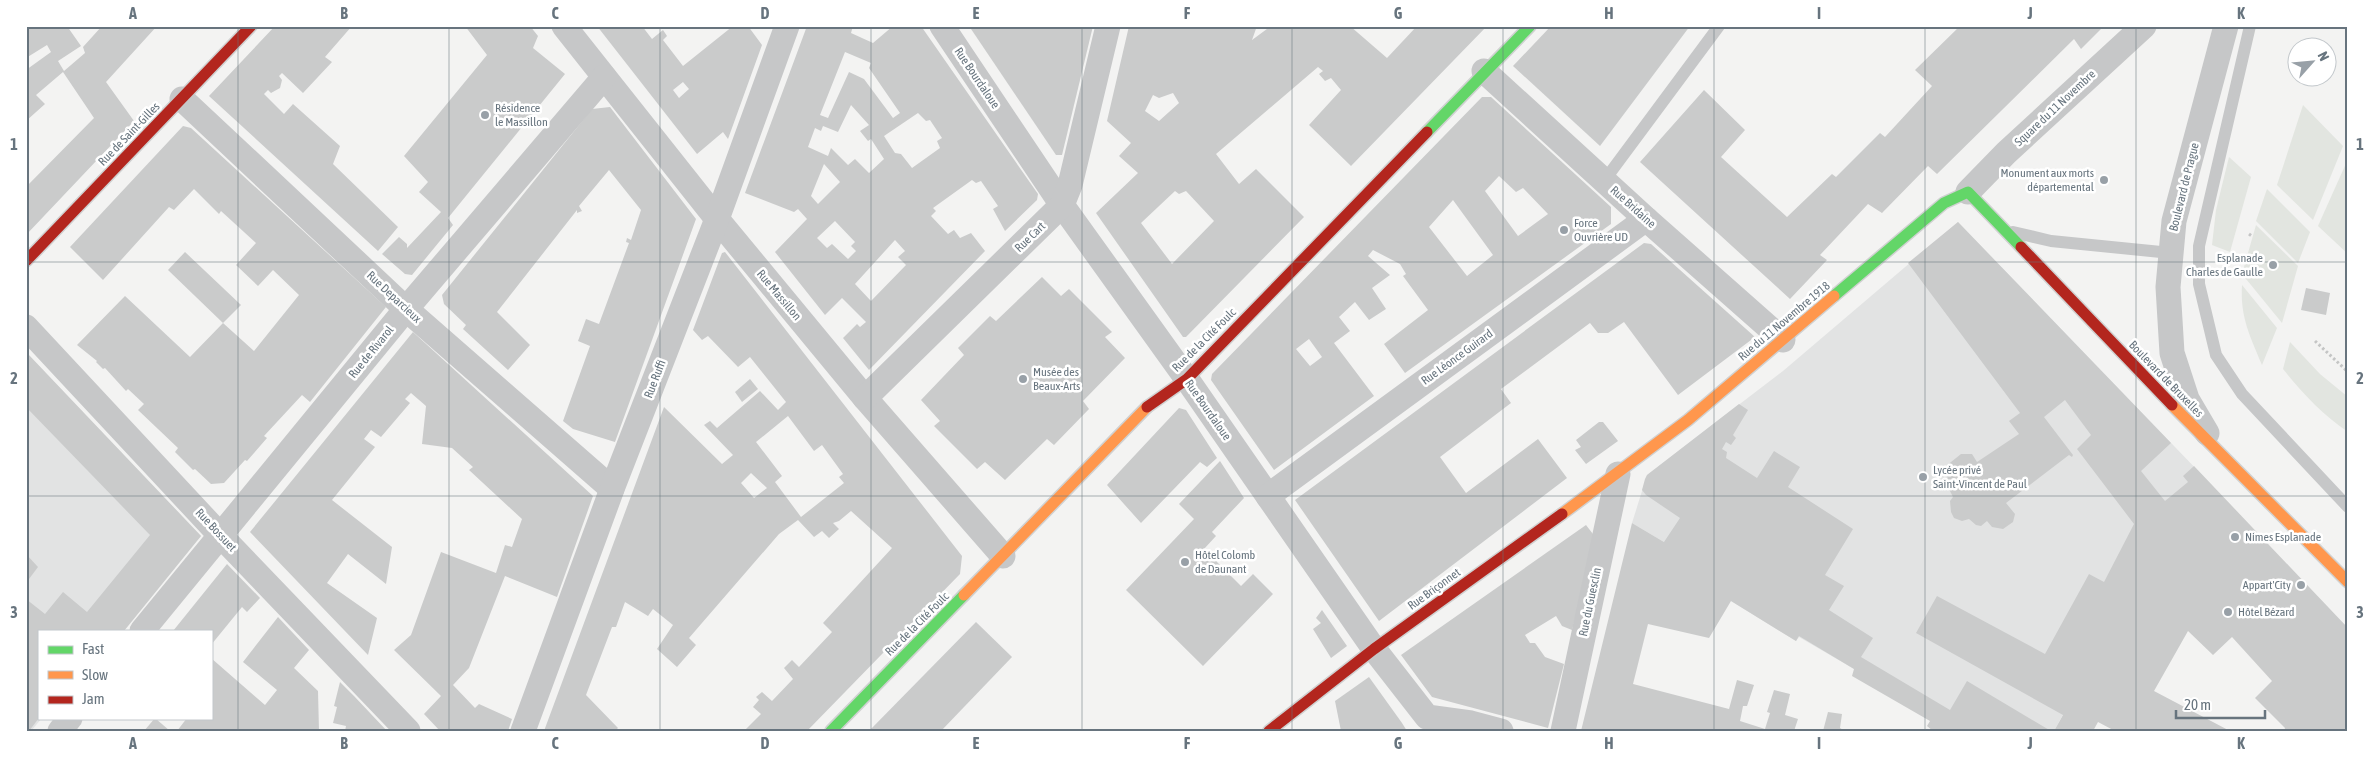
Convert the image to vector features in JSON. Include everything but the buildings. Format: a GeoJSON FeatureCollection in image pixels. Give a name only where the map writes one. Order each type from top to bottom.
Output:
{"type":"FeatureCollection","features":[{"type":"Feature","properties":{"kind":"street","name":"Rue de Saint-Gilles"},"geometry":{"type":"LineString","coordinates":[[26,261],[251,26]]}},
{"type":"Feature","properties":{"kind":"street","name":"Rue Massillon"},"geometry":{"type":"LineString","coordinates":[[564,26],[716,219],[865,398],[1004,556]]}},
{"type":"Feature","properties":{"kind":"street","name":"Rue Bourdaloue"},"geometry":{"type":"LineString","coordinates":[[942,26],[1062,205],[1187,380],[1374,649],[1427,717],[1470,727]]}},
{"type":"Feature","properties":{"kind":"street","name":"Rue Cart"},"geometry":{"type":"LineString","coordinates":[[865,398],[1062,205],[1070,185],[1108,26]]}},
{"type":"Feature","properties":{"kind":"street","name":"Rue de la Cité Foulc"},"geometry":{"type":"LineString","coordinates":[[831,731],[1004,556],[1149,404],[1187,380],[1484,71],[1530,26]]}},
{"type":"Feature","properties":{"kind":"street","name":"Square du 11 Novembre"},"geometry":{"type":"LineString","coordinates":[[1968,192],[2006,153],[2144,26]]}},
{"type":"Feature","properties":{"kind":"street","name":"Boulevard de Prague"},"geometry":{"type":"LineString","coordinates":[[2222,458],[2187,399],[2172,353],[2168,287],[2174,221],[2226,26]]}},
{"type":"Feature","properties":{"kind":"street","name":"Rue Ruffi"},"geometry":{"type":"LineString","coordinates":[[523,731],[612,489],[716,219],[779,31]]}},
{"type":"Feature","properties":{"kind":"street","name":"Rue Bridaine"},"geometry":{"type":"LineString","coordinates":[[1484,71],[1646,219],[1783,340]]}},
{"type":"Feature","properties":{"kind":"street","name":"Rue de Rivarol"},"geometry":{"type":"LineString","coordinates":[[143,630],[406,309],[604,77]]}},
{"type":"Feature","properties":{"kind":"street","name":"Rue Deparcieux"},"geometry":{"type":"LineString","coordinates":[[182,99],[406,309],[612,489]]}},
{"type":"Feature","properties":{"kind":"street","name":"Boulevard de Bruxelles"},"geometry":{"type":"LineString","coordinates":[[1968,192],[2222,458],[2348,582]]}},
{"type":"Feature","properties":{"kind":"street","name":"Rue du 11 Novembre 1918"},"geometry":{"type":"LineString","coordinates":[[1618,474],[1688,420],[1944,202],[1968,192]]}},
{"type":"Feature","properties":{"kind":"street","name":"Rue Léonce Guirard"},"geometry":{"type":"LineString","coordinates":[[1268,496],[1646,219]]}},
{"type":"Feature","properties":{"kind":"street","name":"Rue Bossuet"},"geometry":{"type":"LineString","coordinates":[[26,327],[220,535],[408,731]]}},
{"type":"Feature","properties":{"kind":"street","name":"Rue Briçonnet"},"geometry":{"type":"LineString","coordinates":[[1269,731],[1374,649],[1618,474]]}},
{"type":"Feature","properties":{"kind":"street","name":"Rue du Guesclin"},"geometry":{"type":"LineString","coordinates":[[1562,731],[1618,474]]}},
{"type":"Feature","properties":{"kind":"street"},"geometry":{"type":"LineString","coordinates":[[60,731],[68,720]]}},
{"type":"Feature","properties":{"kind":"street"},"geometry":{"type":"LineString","coordinates":[[1470,727],[1501,731]]}},
{"type":"Feature","properties":{"kind":"lane"},"geometry":{"type":"LineString","coordinates":[[1604,181],[1720,26]]}},
{"type":"Feature","properties":{"kind":"lane"},"geometry":{"type":"LineString","coordinates":[[2250,26],[2199,246],[2199,284],[2216,355],[2242,394],[2348,507]]}},
{"type":"Feature","properties":{"kind":"lane"},"geometry":{"type":"LineString","coordinates":[[2003,229],[2051,241],[2161,252]]}},
{"type":"Feature","properties":{"kind":"path"},"geometry":{"type":"LineString","coordinates":[[2249,234],[2253,237]]}},
{"type":"Feature","properties":{"kind":"path"},"geometry":{"type":"LineString","coordinates":[[2315,341],[2347,371]]}},
{"type":"Feature","properties":{"kind":"shaded area"},"geometry":{"type":"Polygon","coordinates":[[[2303,105],[2343,146],[2313,220],[2277,185],[2303,105]]]}},
{"type":"Feature","properties":{"kind":"shaded area"},"geometry":{"type":"Polygon","coordinates":[[[2229,157],[2251,177],[2230,252],[2212,245],[2216,210],[2229,157]]]}},
{"type":"Feature","properties":{"kind":"shaded area"},"geometry":{"type":"Polygon","coordinates":[[[2348,159],[2348,254],[2318,226],[2348,159]]]}},
{"type":"Feature","properties":{"kind":"shaded area"},"geometry":{"type":"Polygon","coordinates":[[[2267,189],[2310,232],[2298,263],[2256,221],[2267,189]]]}},
{"type":"Feature","properties":{"kind":"shaded area","name":"Lycée privé Saint-Vincent de Paul"},"geometry":{"type":"Polygon","coordinates":[[[1958,222],[2202,475],[2092,661],[2054,731],[1984,731],[1854,669],[1799,637],[1796,641],[1731,601],[1740,587],[1632,523],[1647,475],[1783,371],[1958,222]]]}},
{"type":"Feature","properties":{"kind":"shaded area"},"geometry":{"type":"Polygon","coordinates":[[[2256,225],[2298,266],[2282,323],[2242,274],[2256,225]]]}},
{"type":"Feature","properties":{"kind":"shaded area"},"geometry":{"type":"Polygon","coordinates":[[[2242,285],[2277,328],[2262,365],[2244,317],[2242,285]]]}},
{"type":"Feature","properties":{"kind":"shaded area"},"geometry":{"type":"Polygon","coordinates":[[[2290,342],[2320,374],[2348,397],[2348,432],[2313,403],[2283,369],[2290,342]]]}},
{"type":"Feature","properties":{"kind":"shaded area"},"geometry":{"type":"Polygon","coordinates":[[[26,352],[201,536],[119,630],[38,630],[38,720],[40,720],[31,731],[26,731],[26,352]]]}},
{"type":"Feature","properties":{"kind":"traffic: fast"},"geometry":{"type":"LineString","coordinates":[[1427,132],[1530,26]]}},
{"type":"Feature","properties":{"kind":"traffic: fast"},"geometry":{"type":"LineString","coordinates":[[1834,296],[1944,203],[1968,192],[2021,247]]}},
{"type":"Feature","properties":{"kind":"traffic: fast"},"geometry":{"type":"LineString","coordinates":[[831,731],[964,595]]}},
{"type":"Feature","properties":{"kind":"traffic: slow"},"geometry":{"type":"LineString","coordinates":[[1562,514],[1688,420],[1834,296]]}},
{"type":"Feature","properties":{"kind":"traffic: slow"},"geometry":{"type":"LineString","coordinates":[[2172,405],[2348,582]]}},
{"type":"Feature","properties":{"kind":"traffic: slow"},"geometry":{"type":"LineString","coordinates":[[964,595],[1147,407]]}},
{"type":"Feature","properties":{"kind":"traffic: jam"},"geometry":{"type":"LineString","coordinates":[[26,261],[251,26]]}},
{"type":"Feature","properties":{"kind":"traffic: jam"},"geometry":{"type":"LineString","coordinates":[[1147,407],[1187,379],[1427,132]]}},
{"type":"Feature","properties":{"kind":"traffic: jam"},"geometry":{"type":"LineString","coordinates":[[2021,247],[2172,405]]}},
{"type":"Feature","properties":{"kind":"traffic: jam"},"geometry":{"type":"LineString","coordinates":[[1269,731],[1374,649],[1562,514]]}},
{"type":"Feature","properties":{"kind":"place","name":"Résidence le Massillon"},"geometry":{"type":"Point","coordinates":[485,115]}},
{"type":"Feature","properties":{"kind":"place","name":"Monument aux morts départemental"},"geometry":{"type":"Point","coordinates":[2104,180]}},
{"type":"Feature","properties":{"kind":"place","name":"Force Ouvrière UD"},"geometry":{"type":"Point","coordinates":[1564,230]}},
{"type":"Feature","properties":{"kind":"place","name":"Esplanade Charles de Gaulle"},"geometry":{"type":"Point","coordinates":[2273,265]}},
{"type":"Feature","properties":{"kind":"place","name":"Musée des Beaux-Arts"},"geometry":{"type":"Point","coordinates":[1023,379]}},
{"type":"Feature","properties":{"kind":"place","name":"Lycée privé Saint-Vincent de Paul"},"geometry":{"type":"Point","coordinates":[1923,477]}},
{"type":"Feature","properties":{"kind":"place","name":"Nimes Esplanade"},"geometry":{"type":"Point","coordinates":[2235,537]}},
{"type":"Feature","properties":{"kind":"place","name":"Hôtel Colomb de Daunant"},"geometry":{"type":"Point","coordinates":[1185,562]}},
{"type":"Feature","properties":{"kind":"place","name":"Appart'City"},"geometry":{"type":"Point","coordinates":[2301,585]}},
{"type":"Feature","properties":{"kind":"place","name":"Hôtel Bézard"},"geometry":{"type":"Point","coordinates":[2228,612]}}]}
